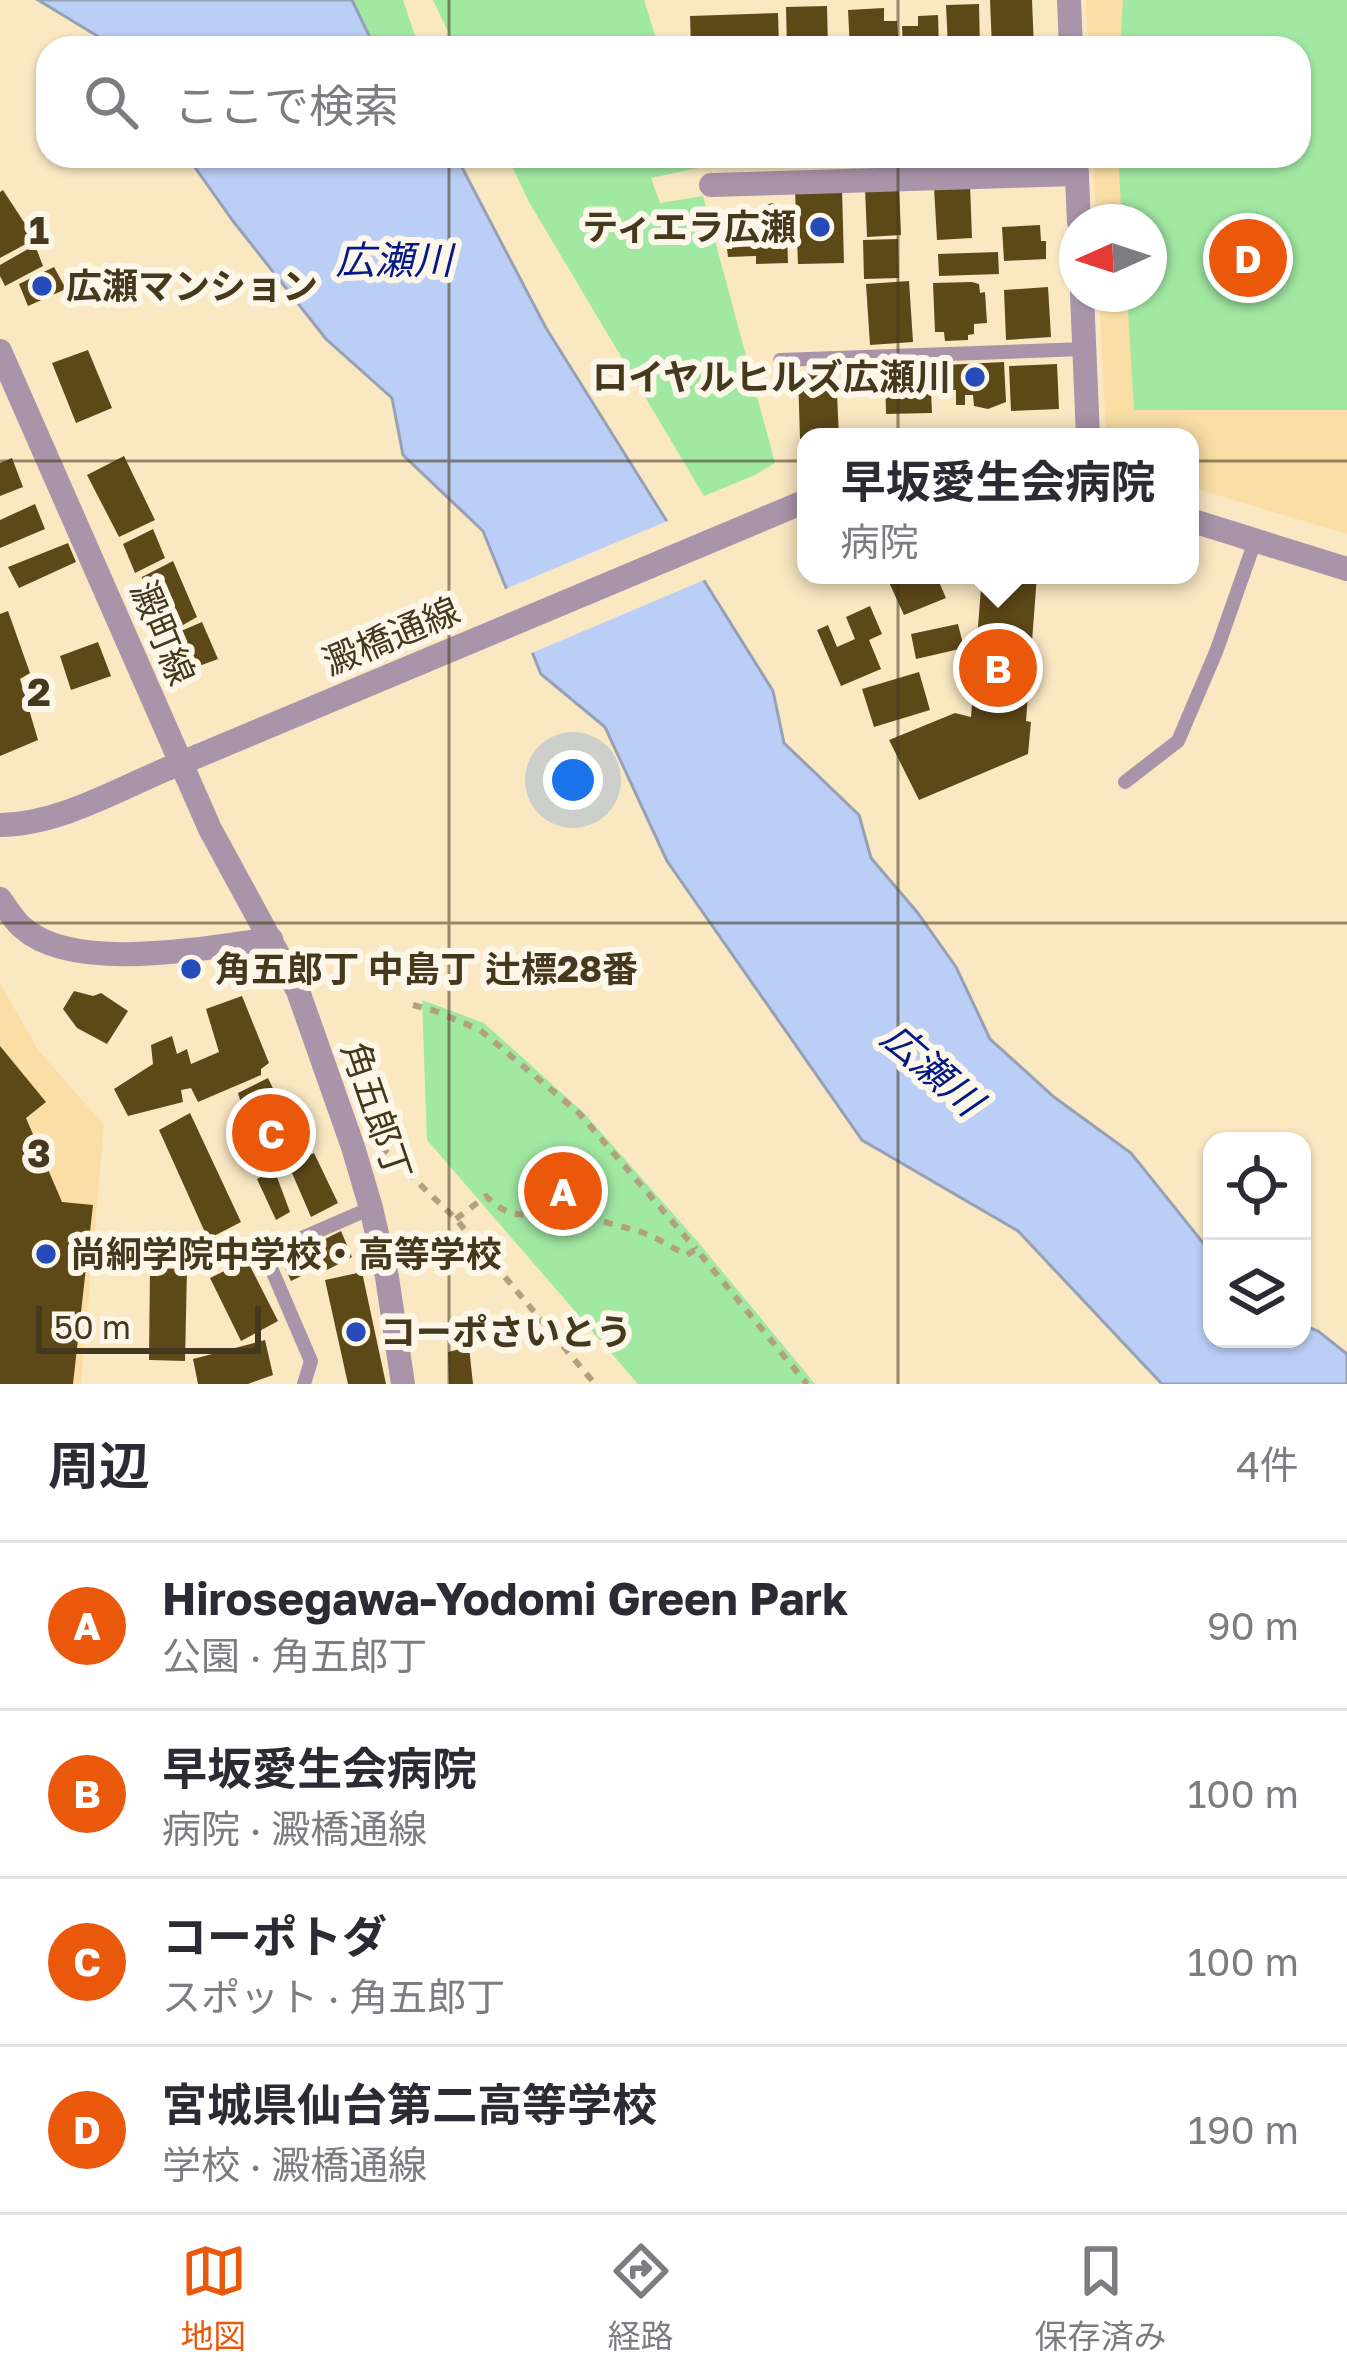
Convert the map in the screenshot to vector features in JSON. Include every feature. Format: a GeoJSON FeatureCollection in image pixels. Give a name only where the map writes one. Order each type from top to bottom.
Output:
{"type":"FeatureCollection","features":[{"type":"Feature","properties":{"kind":"street"},"geometry":{"type":"LineString","coordinates":[[1069,0],[1070,36]]}},
{"type":"Feature","properties":{"kind":"street"},"geometry":{"type":"LineString","coordinates":[[711,185],[1022,168]]}},
{"type":"Feature","properties":{"kind":"street"},"geometry":{"type":"LineString","coordinates":[[1077,168],[1078,204]]}},
{"type":"Feature","properties":{"kind":"street"},"geometry":{"type":"LineString","coordinates":[[1083,312],[1088,428]]}},
{"type":"Feature","properties":{"kind":"street","name":"澱町線"},"geometry":{"type":"LineString","coordinates":[[0,351],[211,829],[271,939]]}},
{"type":"Feature","properties":{"kind":"street","name":"澱橋通線"},"geometry":{"type":"LineString","coordinates":[[0,825],[64,813],[797,504]]}},
{"type":"Feature","properties":{"kind":"street"},"geometry":{"type":"LineString","coordinates":[[1199,523],[1347,569]]}},
{"type":"Feature","properties":{"kind":"street"},"geometry":{"type":"LineString","coordinates":[[0,899],[25,930],[53,944],[102,955],[271,939]]}},
{"type":"Feature","properties":{"kind":"street","name":"角五郎丁"},"geometry":{"type":"LineString","coordinates":[[271,939],[298,991],[353,1147],[387,1277],[403,1384]]}},
{"type":"Feature","properties":{"kind":"lane"},"geometry":{"type":"LineString","coordinates":[[780,360],[1084,349]]}},
{"type":"Feature","properties":{"kind":"lane"},"geometry":{"type":"LineString","coordinates":[[1125,782],[1178,741],[1255,541]]}},
{"type":"Feature","properties":{"kind":"lane"},"geometry":{"type":"LineString","coordinates":[[304,1384],[311,1361],[266,1254],[371,1208]]}},
{"type":"Feature","properties":{"kind":"path"},"geometry":{"type":"LineString","coordinates":[[412,1005],[480,1030],[579,1113],[807,1384]]}},
{"type":"Feature","properties":{"kind":"path"},"geometry":{"type":"LineString","coordinates":[[376,1142],[456,1219],[596,1384]]}},
{"type":"Feature","properties":{"kind":"path"},"geometry":{"type":"LineString","coordinates":[[456,1219],[486,1196],[516,1214],[553,1212],[640,1231],[687,1256],[696,1249]]}},
{"type":"Feature","properties":{"kind":"shaded area"},"geometry":{"type":"Polygon","coordinates":[[[1086,0],[1347,0],[1347,534],[1199,490],[1199,428],[1106,428],[1100,312],[1167,312],[1167,204],[1095,204],[1094,168],[1311,168],[1311,36],[1088,36],[1086,0]]]}},
{"type":"Feature","properties":{"kind":"shaded area","name":"尚絅学院中学校・高等学校"},"geometry":{"type":"Polygon","coordinates":[[[0,983],[38,1050],[104,1125],[81,1384],[0,1384],[0,983]]]}},
{"type":"Feature","properties":{"kind":"green space"},"geometry":{"type":"Polygon","coordinates":[[[353,0],[403,0],[415,36],[370,36],[353,0]]]}},
{"type":"Feature","properties":{"kind":"green space"},"geometry":{"type":"Polygon","coordinates":[[[433,0],[644,0],[655,36],[450,36],[433,0]]]}},
{"type":"Feature","properties":{"kind":"green space"},"geometry":{"type":"Polygon","coordinates":[[[1123,0],[1347,0],[1347,410],[1134,410],[1128,312],[1167,312],[1167,204],[1121,204],[1119,168],[1311,168],[1311,36],[1121,36],[1123,0]]]}},
{"type":"Feature","properties":{"kind":"green space"},"geometry":{"type":"Polygon","coordinates":[[[513,168],[698,168],[651,178],[660,203],[703,196],[775,463],[704,496],[513,168]]]}},
{"type":"Feature","properties":{"kind":"green space"},"geometry":{"type":"Polygon","coordinates":[[[422,1000],[484,1023],[584,1113],[815,1384],[638,1384],[427,1140],[422,1000]]]}},
{"type":"Feature","properties":{"kind":"water"},"geometry":{"type":"Polygon","coordinates":[[[38,0],[352,0],[369,36],[97,36],[38,0]]]}},
{"type":"Feature","properties":{"kind":"water","name":"広瀬川"},"geometry":{"type":"Polygon","coordinates":[[[195,168],[462,168],[546,328],[773,691],[784,743],[859,815],[871,858],[956,967],[990,1039],[1054,1097],[1131,1153],[1203,1243],[1203,1348],[1311,1348],[1311,1328],[1347,1354],[1347,1384],[1162,1384],[1018,1231],[862,1140],[667,861],[605,727],[541,674],[483,531],[403,455],[392,398],[326,339],[195,168]]]}},
{"type":"Feature","properties":{"kind":"pier"},"geometry":{"type":"Polygon","coordinates":[[[672,519],[709,578],[527,655],[501,591],[672,519]]]}},
{"type":"Feature","properties":{"kind":"building"},"geometry":{"type":"Polygon","coordinates":[[[990,0],[1032,0],[1034,36],[992,36],[990,0]]]}},
{"type":"Feature","properties":{"kind":"building"},"geometry":{"type":"Polygon","coordinates":[[[979,4],[980,36],[947,36],[946,5],[979,4]]]}},
{"type":"Feature","properties":{"kind":"building"},"geometry":{"type":"Polygon","coordinates":[[[827,6],[828,36],[787,36],[786,7],[827,6]]]}},
{"type":"Feature","properties":{"kind":"building"},"geometry":{"type":"Polygon","coordinates":[[[884,8],[884,21],[897,21],[898,36],[849,36],[848,10],[884,8]]]}},
{"type":"Feature","properties":{"kind":"building"},"geometry":{"type":"Polygon","coordinates":[[[778,13],[779,36],[691,36],[690,16],[778,13]]]}},
{"type":"Feature","properties":{"kind":"building"},"geometry":{"type":"Polygon","coordinates":[[[938,15],[939,36],[902,36],[902,26],[918,26],[918,16],[938,15]]]}},
{"type":"Feature","properties":{"kind":"building"},"geometry":{"type":"Polygon","coordinates":[[[970,185],[972,238],[937,240],[934,187],[970,185]]]}},
{"type":"Feature","properties":{"kind":"building"},"geometry":{"type":"Polygon","coordinates":[[[899,187],[901,235],[867,237],[865,188],[899,187]]]}},
{"type":"Feature","properties":{"kind":"building","name":"ティエラ広瀬"},"geometry":{"type":"Polygon","coordinates":[[[842,189],[844,263],[798,264],[795,190],[842,189]]]}},
{"type":"Feature","properties":{"kind":"building"},"geometry":{"type":"Polygon","coordinates":[[[3,190],[35,239],[0,258],[0,192],[3,190]]]}},
{"type":"Feature","properties":{"kind":"building"},"geometry":{"type":"Polygon","coordinates":[[[772,203],[786,207],[788,263],[756,264],[756,256],[728,257],[733,210],[772,203]]]}},
{"type":"Feature","properties":{"kind":"building"},"geometry":{"type":"Polygon","coordinates":[[[1040,225],[1046,259],[1004,261],[1002,227],[1040,225]]]}},
{"type":"Feature","properties":{"kind":"building"},"geometry":{"type":"Polygon","coordinates":[[[898,239],[899,278],[864,279],[863,240],[898,239]]]}},
{"type":"Feature","properties":{"kind":"building"},"geometry":{"type":"Polygon","coordinates":[[[35,245],[43,266],[5,286],[0,265],[35,245]]]}},
{"type":"Feature","properties":{"kind":"building"},"geometry":{"type":"Polygon","coordinates":[[[998,252],[999,274],[939,276],[938,254],[998,252]]]}},
{"type":"Feature","properties":{"kind":"building","name":"広瀬マンション"},"geometry":{"type":"Polygon","coordinates":[[[54,267],[66,289],[28,306],[19,284],[54,267]]]}},
{"type":"Feature","properties":{"kind":"building"},"geometry":{"type":"Polygon","coordinates":[[[909,281],[913,342],[870,345],[866,284],[909,281]]]}},
{"type":"Feature","properties":{"kind":"building"},"geometry":{"type":"Polygon","coordinates":[[[933,283],[979,284],[980,293],[985,292],[987,323],[974,324],[968,340],[945,341],[944,332],[935,332],[933,283]]]}},
{"type":"Feature","properties":{"kind":"building"},"geometry":{"type":"Polygon","coordinates":[[[1048,287],[1051,337],[1006,340],[1004,290],[1048,287]]]}},
{"type":"Feature","properties":{"kind":"building"},"geometry":{"type":"Polygon","coordinates":[[[88,350],[112,408],[76,423],[52,363],[88,350]]]}},
{"type":"Feature","properties":{"kind":"building","name":"ロイヤルヒルズ広瀬川"},"geometry":{"type":"Polygon","coordinates":[[[1004,362],[1006,402],[988,409],[974,406],[973,395],[965,395],[965,405],[956,405],[956,390],[947,390],[945,365],[1004,362]]]}},
{"type":"Feature","properties":{"kind":"building"},"geometry":{"type":"Polygon","coordinates":[[[1057,364],[1059,409],[1011,411],[1009,366],[1057,364]]]}},
{"type":"Feature","properties":{"kind":"building"},"geometry":{"type":"Polygon","coordinates":[[[930,369],[932,413],[886,414],[885,371],[930,369]]]}},
{"type":"Feature","properties":{"kind":"building"},"geometry":{"type":"Polygon","coordinates":[[[836,372],[839,428],[800,428],[798,373],[836,372]]]}},
{"type":"Feature","properties":{"kind":"building"},"geometry":{"type":"Polygon","coordinates":[[[124,456],[155,520],[119,537],[87,475],[124,456]]]}},
{"type":"Feature","properties":{"kind":"building"},"geometry":{"type":"Polygon","coordinates":[[[12,458],[23,487],[0,496],[0,463],[12,458]]]}},
{"type":"Feature","properties":{"kind":"building"},"geometry":{"type":"Polygon","coordinates":[[[35,504],[45,529],[0,548],[0,520],[35,504]]]}},
{"type":"Feature","properties":{"kind":"building"},"geometry":{"type":"Polygon","coordinates":[[[153,529],[165,558],[135,573],[123,544],[153,529]]]}},
{"type":"Feature","properties":{"kind":"building"},"geometry":{"type":"Polygon","coordinates":[[[68,543],[76,562],[19,588],[8,567],[68,543]]]}},
{"type":"Feature","properties":{"kind":"building"},"geometry":{"type":"Polygon","coordinates":[[[173,561],[197,617],[165,627],[158,623],[139,585],[142,577],[173,561]]]}},
{"type":"Feature","properties":{"kind":"building"},"geometry":{"type":"Polygon","coordinates":[[[890,584],[940,584],[946,598],[904,615],[890,584]]]}},
{"type":"Feature","properties":{"kind":"building"},"geometry":{"type":"Polygon","coordinates":[[[981,584],[1036,584],[1026,721],[1031,722],[1028,754],[919,800],[889,740],[955,713],[971,717],[981,584]]]}},
{"type":"Feature","properties":{"kind":"building"},"geometry":{"type":"Polygon","coordinates":[[[870,606],[882,634],[869,640],[881,669],[841,686],[817,630],[828,625],[837,647],[855,639],[846,617],[870,606]]]}},
{"type":"Feature","properties":{"kind":"building"},"geometry":{"type":"Polygon","coordinates":[[[8,611],[30,673],[20,679],[38,740],[0,756],[0,614],[8,611]]]}},
{"type":"Feature","properties":{"kind":"building"},"geometry":{"type":"Polygon","coordinates":[[[202,622],[218,659],[175,675],[160,640],[202,622]]]}},
{"type":"Feature","properties":{"kind":"building"},"geometry":{"type":"Polygon","coordinates":[[[958,624],[964,648],[916,659],[911,634],[958,624]]]}},
{"type":"Feature","properties":{"kind":"building"},"geometry":{"type":"Polygon","coordinates":[[[98,642],[111,676],[71,690],[60,656],[98,642]]]}},
{"type":"Feature","properties":{"kind":"building"},"geometry":{"type":"Polygon","coordinates":[[[919,672],[930,710],[874,727],[862,689],[919,672]]]}},
{"type":"Feature","properties":{"kind":"building"},"geometry":{"type":"Polygon","coordinates":[[[74,991],[101,993],[128,1011],[107,1044],[77,1028],[63,1009],[74,991]]]}},
{"type":"Feature","properties":{"kind":"building"},"geometry":{"type":"Polygon","coordinates":[[[242,996],[269,1063],[261,1075],[198,1102],[191,1088],[181,1090],[183,1102],[128,1116],[114,1089],[153,1064],[151,1045],[172,1036],[177,1054],[187,1049],[191,1064],[219,1052],[206,1009],[242,996]]]}},
{"type":"Feature","properties":{"kind":"building","name":"尚絅学院中学校・高等学校"},"geometry":{"type":"Polygon","coordinates":[[[0,1046],[46,1102],[26,1118],[62,1202],[93,1205],[73,1384],[0,1384],[0,1046]]]}},
{"type":"Feature","properties":{"kind":"building"},"geometry":{"type":"Polygon","coordinates":[[[268,1078],[301,1147],[270,1163],[247,1167],[243,1159],[256,1151],[238,1093],[268,1078]]]}},
{"type":"Feature","properties":{"kind":"building"},"geometry":{"type":"Polygon","coordinates":[[[190,1113],[241,1222],[208,1239],[159,1130],[190,1113]]]}},
{"type":"Feature","properties":{"kind":"building"},"geometry":{"type":"Polygon","coordinates":[[[314,1153],[338,1203],[311,1217],[289,1166],[314,1153]]]}},
{"type":"Feature","properties":{"kind":"building"},"geometry":{"type":"Polygon","coordinates":[[[274,1169],[290,1212],[276,1220],[257,1179],[274,1169]]]}},
{"type":"Feature","properties":{"kind":"building"},"geometry":{"type":"Polygon","coordinates":[[[341,1231],[352,1257],[327,1270],[317,1243],[341,1231]]]}},
{"type":"Feature","properties":{"kind":"building"},"geometry":{"type":"Polygon","coordinates":[[[311,1247],[320,1267],[291,1281],[281,1259],[311,1247]]]}},
{"type":"Feature","properties":{"kind":"building"},"geometry":{"type":"Polygon","coordinates":[[[247,1260],[278,1321],[241,1341],[210,1278],[247,1260]]]}},
{"type":"Feature","properties":{"kind":"building"},"geometry":{"type":"Polygon","coordinates":[[[150,1268],[187,1269],[185,1361],[149,1360],[150,1268]]]}},
{"type":"Feature","properties":{"kind":"building","name":"コーポさいとう"},"geometry":{"type":"Polygon","coordinates":[[[362,1272],[386,1384],[348,1384],[325,1280],[362,1272]]]}},
{"type":"Feature","properties":{"kind":"building"},"geometry":{"type":"Polygon","coordinates":[[[265,1340],[273,1375],[248,1384],[198,1384],[193,1359],[265,1340]]]}},
{"type":"Feature","properties":{"kind":"building"},"geometry":{"type":"Polygon","coordinates":[[[469,1347],[473,1384],[449,1384],[448,1352],[469,1347]]]}},
{"type":"Feature","properties":{"kind":"place","name":"ティエラ広瀬"},"geometry":{"type":"Point","coordinates":[820,227]}},
{"type":"Feature","properties":{"kind":"place","name":"宮城県仙台第二高等学校"},"geometry":{"type":"Point","coordinates":[1248,258]}},
{"type":"Feature","properties":{"kind":"place","name":"広瀬マンション"},"geometry":{"type":"Point","coordinates":[42,286]}},
{"type":"Feature","properties":{"kind":"place","name":"ロイヤルヒルズ広瀬川"},"geometry":{"type":"Point","coordinates":[975,377]}},
{"type":"Feature","properties":{"kind":"place","name":"早坂愛生会病院"},"geometry":{"type":"Point","coordinates":[998,668]}},
{"type":"Feature","properties":{"kind":"place","name":"角五郎丁 中島丁 辻標28番"},"geometry":{"type":"Point","coordinates":[191,969]}},
{"type":"Feature","properties":{"kind":"place","name":"コーポトダ"},"geometry":{"type":"Point","coordinates":[271,1133]}},
{"type":"Feature","properties":{"kind":"place","name":"Hirosegawa-Yodomi Green Park"},"geometry":{"type":"Point","coordinates":[563,1191]}},
{"type":"Feature","properties":{"kind":"place","name":"尚絅学院中学校・高等学校"},"geometry":{"type":"Point","coordinates":[46,1254]}},
{"type":"Feature","properties":{"kind":"place","name":"コーポさいとう"},"geometry":{"type":"Point","coordinates":[356,1332]}}]}
